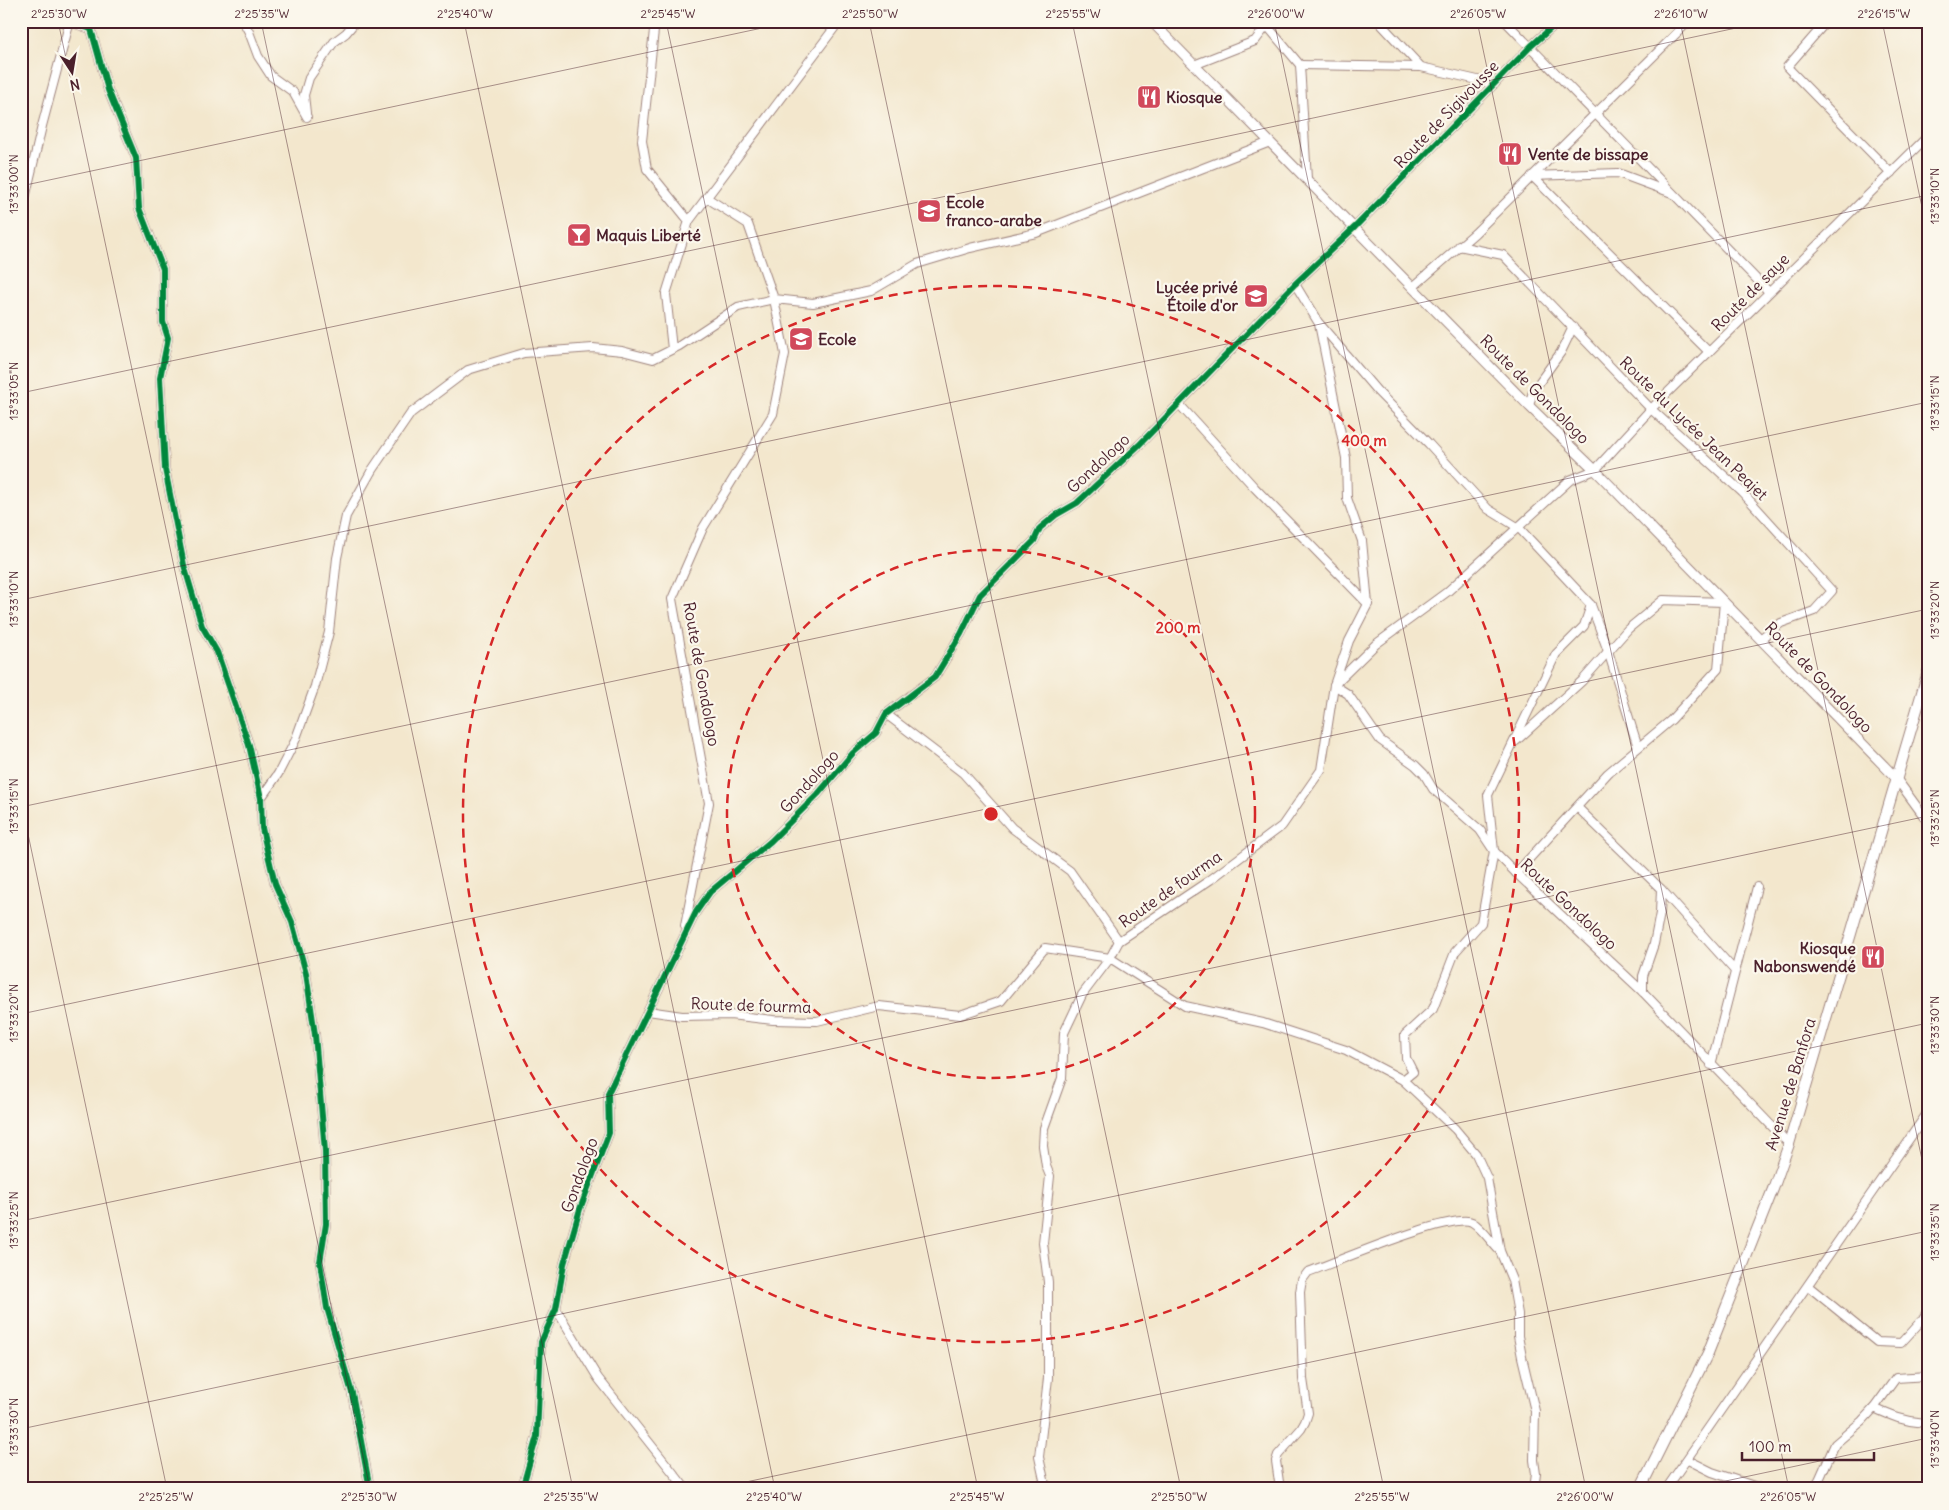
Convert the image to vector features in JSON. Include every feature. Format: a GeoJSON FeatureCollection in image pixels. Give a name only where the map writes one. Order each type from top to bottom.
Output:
{"type":"FeatureCollection","features":[{"type":"Feature","properties":{"kind":"main road","name":"Avenue de Banfora"},"geometry":{"type":"LineString","coordinates":[[1640,1489],[1708,1353],[1789,1144],[1928,672]]}},
{"type":"Feature","properties":{"kind":"street"},"geometry":{"type":"LineString","coordinates":[[43,21],[70,21],[92,29],[108,90],[136,158],[138,208],[163,269],[163,322],[168,338],[160,378],[165,469],[170,499],[184,565],[202,626],[217,652],[249,745],[261,798],[262,828],[275,884],[292,922],[306,973],[315,1035],[326,1151],[326,1224],[320,1262],[327,1308],[352,1393],[370,1489]]}},
{"type":"Feature","properties":{"kind":"street"},"geometry":{"type":"LineString","coordinates":[[21,215],[70,21]]}},
{"type":"Feature","properties":{"kind":"street"},"geometry":{"type":"LineString","coordinates":[[243,21],[258,56],[271,76],[293,92],[306,117],[304,95],[309,78],[334,42],[346,33],[356,21]]}},
{"type":"Feature","properties":{"kind":"street"},"geometry":{"type":"LineString","coordinates":[[655,21],[642,141],[647,169],[689,221]]}},
{"type":"Feature","properties":{"kind":"street"},"geometry":{"type":"LineString","coordinates":[[672,349],[666,294],[689,221],[834,27],[836,21]]}},
{"type":"Feature","properties":{"kind":"street","name":"Route de Gondologo"},"geometry":{"type":"LineString","coordinates":[[1151,21],[1529,406],[1595,470],[1896,778]]}},
{"type":"Feature","properties":{"kind":"street"},"geometry":{"type":"LineString","coordinates":[[1378,21],[1421,67]]}},
{"type":"Feature","properties":{"kind":"street"},"geometry":{"type":"LineString","coordinates":[[1505,21],[1769,292]]}},
{"type":"Feature","properties":{"kind":"street","name":"Route de Sigivousse"},"geometry":{"type":"LineString","coordinates":[[1355,227],[1531,46],[1559,21]]}},
{"type":"Feature","properties":{"kind":"street"},"geometry":{"type":"LineString","coordinates":[[1413,287],[1532,176],[1689,21]]}},
{"type":"Feature","properties":{"kind":"street"},"geometry":{"type":"LineString","coordinates":[[1827,21],[1787,67],[1890,173]]}},
{"type":"Feature","properties":{"kind":"street"},"geometry":{"type":"LineString","coordinates":[[1194,64],[1255,41],[1267,23],[1300,65],[1307,179]]}},
{"type":"Feature","properties":{"kind":"street"},"geometry":{"type":"LineString","coordinates":[[1300,65],[1421,67],[1495,84]]}},
{"type":"Feature","properties":{"kind":"street","name":"Route de saye"},"geometry":{"type":"LineString","coordinates":[[1595,470],[1651,409],[1928,136]]}},
{"type":"Feature","properties":{"kind":"street"},"geometry":{"type":"LineString","coordinates":[[261,798],[278,774],[295,741],[315,686],[329,632],[337,558],[346,516],[372,470],[411,413],[468,370],[524,353],[593,348],[622,351],[653,359],[738,307],[774,299],[814,303],[871,291],[917,264],[970,248],[1036,233],[1270,142]]}},
{"type":"Feature","properties":{"kind":"street"},"geometry":{"type":"LineString","coordinates":[[1532,176],[1618,173],[1674,194]]}},
{"type":"Feature","properties":{"kind":"street"},"geometry":{"type":"LineString","coordinates":[[1532,176],[1708,352]]}},
{"type":"Feature","properties":{"kind":"street","name":"Route de Gondologo"},"geometry":{"type":"LineString","coordinates":[[683,936],[709,803],[672,599],[702,528],[773,414],[785,354],[774,299],[748,224],[707,198]]}},
{"type":"Feature","properties":{"kind":"street","name":"Gondologo"},"geometry":{"type":"LineString","coordinates":[[522,1489],[537,1436],[541,1342],[556,1309],[564,1264],[580,1209],[609,1134],[608,1093],[696,912],[710,892],[771,841],[818,794],[853,753],[876,733],[886,714],[935,677],[961,634],[980,595],[1034,540],[1040,528],[1056,515],[1077,503],[1138,445],[1295,284],[1355,227]]}},
{"type":"Feature","properties":{"kind":"street","name":"Route du Lycée Jean Peajet"},"geometry":{"type":"LineString","coordinates":[[1459,246],[1503,255],[1651,409],[1742,492],[1832,591],[1814,611],[1781,623],[1760,639]]}},
{"type":"Feature","properties":{"kind":"street"},"geometry":{"type":"LineString","coordinates":[[1295,284],[1318,322],[1377,391],[1429,444],[1488,509],[1519,528],[1591,605],[1608,651],[1638,747]]}},
{"type":"Feature","properties":{"kind":"street"},"geometry":{"type":"LineString","coordinates":[[1318,322],[1346,458],[1347,498],[1362,541],[1368,604]]}},
{"type":"Feature","properties":{"kind":"street"},"geometry":{"type":"LineString","coordinates":[[1529,406],[1533,391],[1560,352],[1573,327]]}},
{"type":"Feature","properties":{"kind":"street"},"geometry":{"type":"LineString","coordinates":[[1179,404],[1255,488],[1368,604]]}},
{"type":"Feature","properties":{"kind":"street"},"geometry":{"type":"LineString","coordinates":[[1334,685],[1376,644],[1447,592],[1570,480],[1595,470]]}},
{"type":"Feature","properties":{"kind":"street"},"geometry":{"type":"LineString","coordinates":[[1512,744],[1582,681],[1628,629],[1664,600],[1724,602],[1718,669],[1671,720],[1608,773],[1516,873]]}},
{"type":"Feature","properties":{"kind":"street","name":"Route de fourma"},"geometry":{"type":"LineString","coordinates":[[648,1011],[682,1016],[730,1015],[773,1020],[817,1022],[879,1006],[960,1015],[1001,1001],[1045,948],[1110,958],[1119,942],[1210,880],[1282,826],[1321,770],[1334,685],[1349,641],[1368,604]]}},
{"type":"Feature","properties":{"kind":"street"},"geometry":{"type":"LineString","coordinates":[[1404,1080],[1413,1072],[1406,1058],[1405,1035],[1433,1009],[1456,952],[1481,923],[1494,851],[1488,795],[1556,654],[1584,626],[1591,605]]}},
{"type":"Feature","properties":{"kind":"street","name":"Route Gondologo"},"geometry":{"type":"LineString","coordinates":[[1334,685],[1348,694],[1380,740],[1415,764],[1440,796],[1480,830],[1494,851],[1643,992],[1711,1065],[1789,1144]]}},
{"type":"Feature","properties":{"kind":"street"},"geometry":{"type":"LineString","coordinates":[[886,714],[963,773],[1012,828],[1070,872],[1119,942]]}},
{"type":"Feature","properties":{"kind":"street"},"geometry":{"type":"LineString","coordinates":[[1896,778],[1928,822]]}},
{"type":"Feature","properties":{"kind":"street"},"geometry":{"type":"LineString","coordinates":[[1577,807],[1661,889],[1735,971]]}},
{"type":"Feature","properties":{"kind":"street"},"geometry":{"type":"LineString","coordinates":[[1711,1065],[1757,887]]}},
{"type":"Feature","properties":{"kind":"street"},"geometry":{"type":"LineString","coordinates":[[1643,992],[1643,976],[1654,944],[1660,913],[1661,889]]}},
{"type":"Feature","properties":{"kind":"street"},"geometry":{"type":"LineString","coordinates":[[1046,1489],[1039,1457],[1048,1378],[1049,1323],[1048,1282],[1043,1243],[1050,1176],[1046,1166],[1043,1146],[1044,1128],[1062,1078],[1061,1063],[1064,1033],[1082,995],[1110,958],[1184,1006],[1263,1023],[1346,1050],[1404,1080],[1455,1128],[1476,1154],[1487,1178],[1500,1251],[1512,1280],[1518,1314],[1518,1336],[1535,1411],[1534,1460],[1536,1474],[1534,1489]]}},
{"type":"Feature","properties":{"kind":"street"},"geometry":{"type":"LineString","coordinates":[[1666,1489],[1688,1460],[1928,1112]]}},
{"type":"Feature","properties":{"kind":"street"},"geometry":{"type":"LineString","coordinates":[[1280,1489],[1276,1462],[1278,1455],[1305,1422],[1308,1413],[1303,1379],[1300,1292],[1302,1280],[1308,1272],[1417,1231],[1463,1220],[1472,1222],[1500,1251]]}},
{"type":"Feature","properties":{"kind":"street"},"geometry":{"type":"LineString","coordinates":[[1808,1286],[1877,1342],[1901,1343],[1922,1320],[1928,1310]]}},
{"type":"Feature","properties":{"kind":"street"},"geometry":{"type":"LineString","coordinates":[[556,1309],[598,1378],[686,1489]]}},
{"type":"Feature","properties":{"kind":"street"},"geometry":{"type":"LineString","coordinates":[[1813,1489],[1835,1444],[1862,1421],[1896,1378],[1928,1376]]}},
{"type":"Feature","properties":{"kind":"street"},"geometry":{"type":"LineString","coordinates":[[1874,1408],[1908,1422],[1925,1423],[1928,1427]]}},
{"type":"Feature","properties":{"kind":"street"},"geometry":{"type":"LineString","coordinates":[[1688,1460],[1712,1472],[1763,1489]]}},
{"type":"Feature","properties":{"kind":"cycle path"},"geometry":{"type":"LineString","coordinates":[[43,21],[70,22],[91,29],[108,90],[136,158],[139,208],[163,269],[163,322],[168,338],[160,378],[165,469],[184,565],[202,626],[217,652],[249,745],[261,798],[262,828],[275,884],[292,922],[306,973],[315,1035],[325,1151],[326,1224],[320,1262],[327,1308],[352,1393],[370,1489]]}},
{"type":"Feature","properties":{"kind":"cycle path"},"geometry":{"type":"LineString","coordinates":[[522,1489],[537,1436],[541,1342],[556,1309],[564,1264],[580,1209],[609,1133],[608,1093],[696,912],[710,892],[771,841],[818,794],[853,753],[876,733],[886,714],[935,677],[961,634],[980,595],[1034,541],[1040,528],[1056,515],[1077,503],[1139,445],[1295,284],[1355,227],[1531,46],[1559,21]]}},
{"type":"Feature","properties":{"kind":"place","name":"Kiosque"},"geometry":{"type":"Point","coordinates":[1149,97]}},
{"type":"Feature","properties":{"kind":"place","name":"Vente de bissape"},"geometry":{"type":"Point","coordinates":[1510,154]}},
{"type":"Feature","properties":{"kind":"place","name":"Ecole franco-arabe"},"geometry":{"type":"Point","coordinates":[929,211]}},
{"type":"Feature","properties":{"kind":"place","name":"Maquis Liberté"},"geometry":{"type":"Point","coordinates":[579,235]}},
{"type":"Feature","properties":{"kind":"place","name":"Lycée privé Étoile d'or"},"geometry":{"type":"Point","coordinates":[1256,296]}},
{"type":"Feature","properties":{"kind":"place","name":"Ecole"},"geometry":{"type":"Point","coordinates":[801,339]}},
{"type":"Feature","properties":{"kind":"place","name":"Kiosque Nabonswendé"},"geometry":{"type":"Point","coordinates":[1873,957]}}]}
